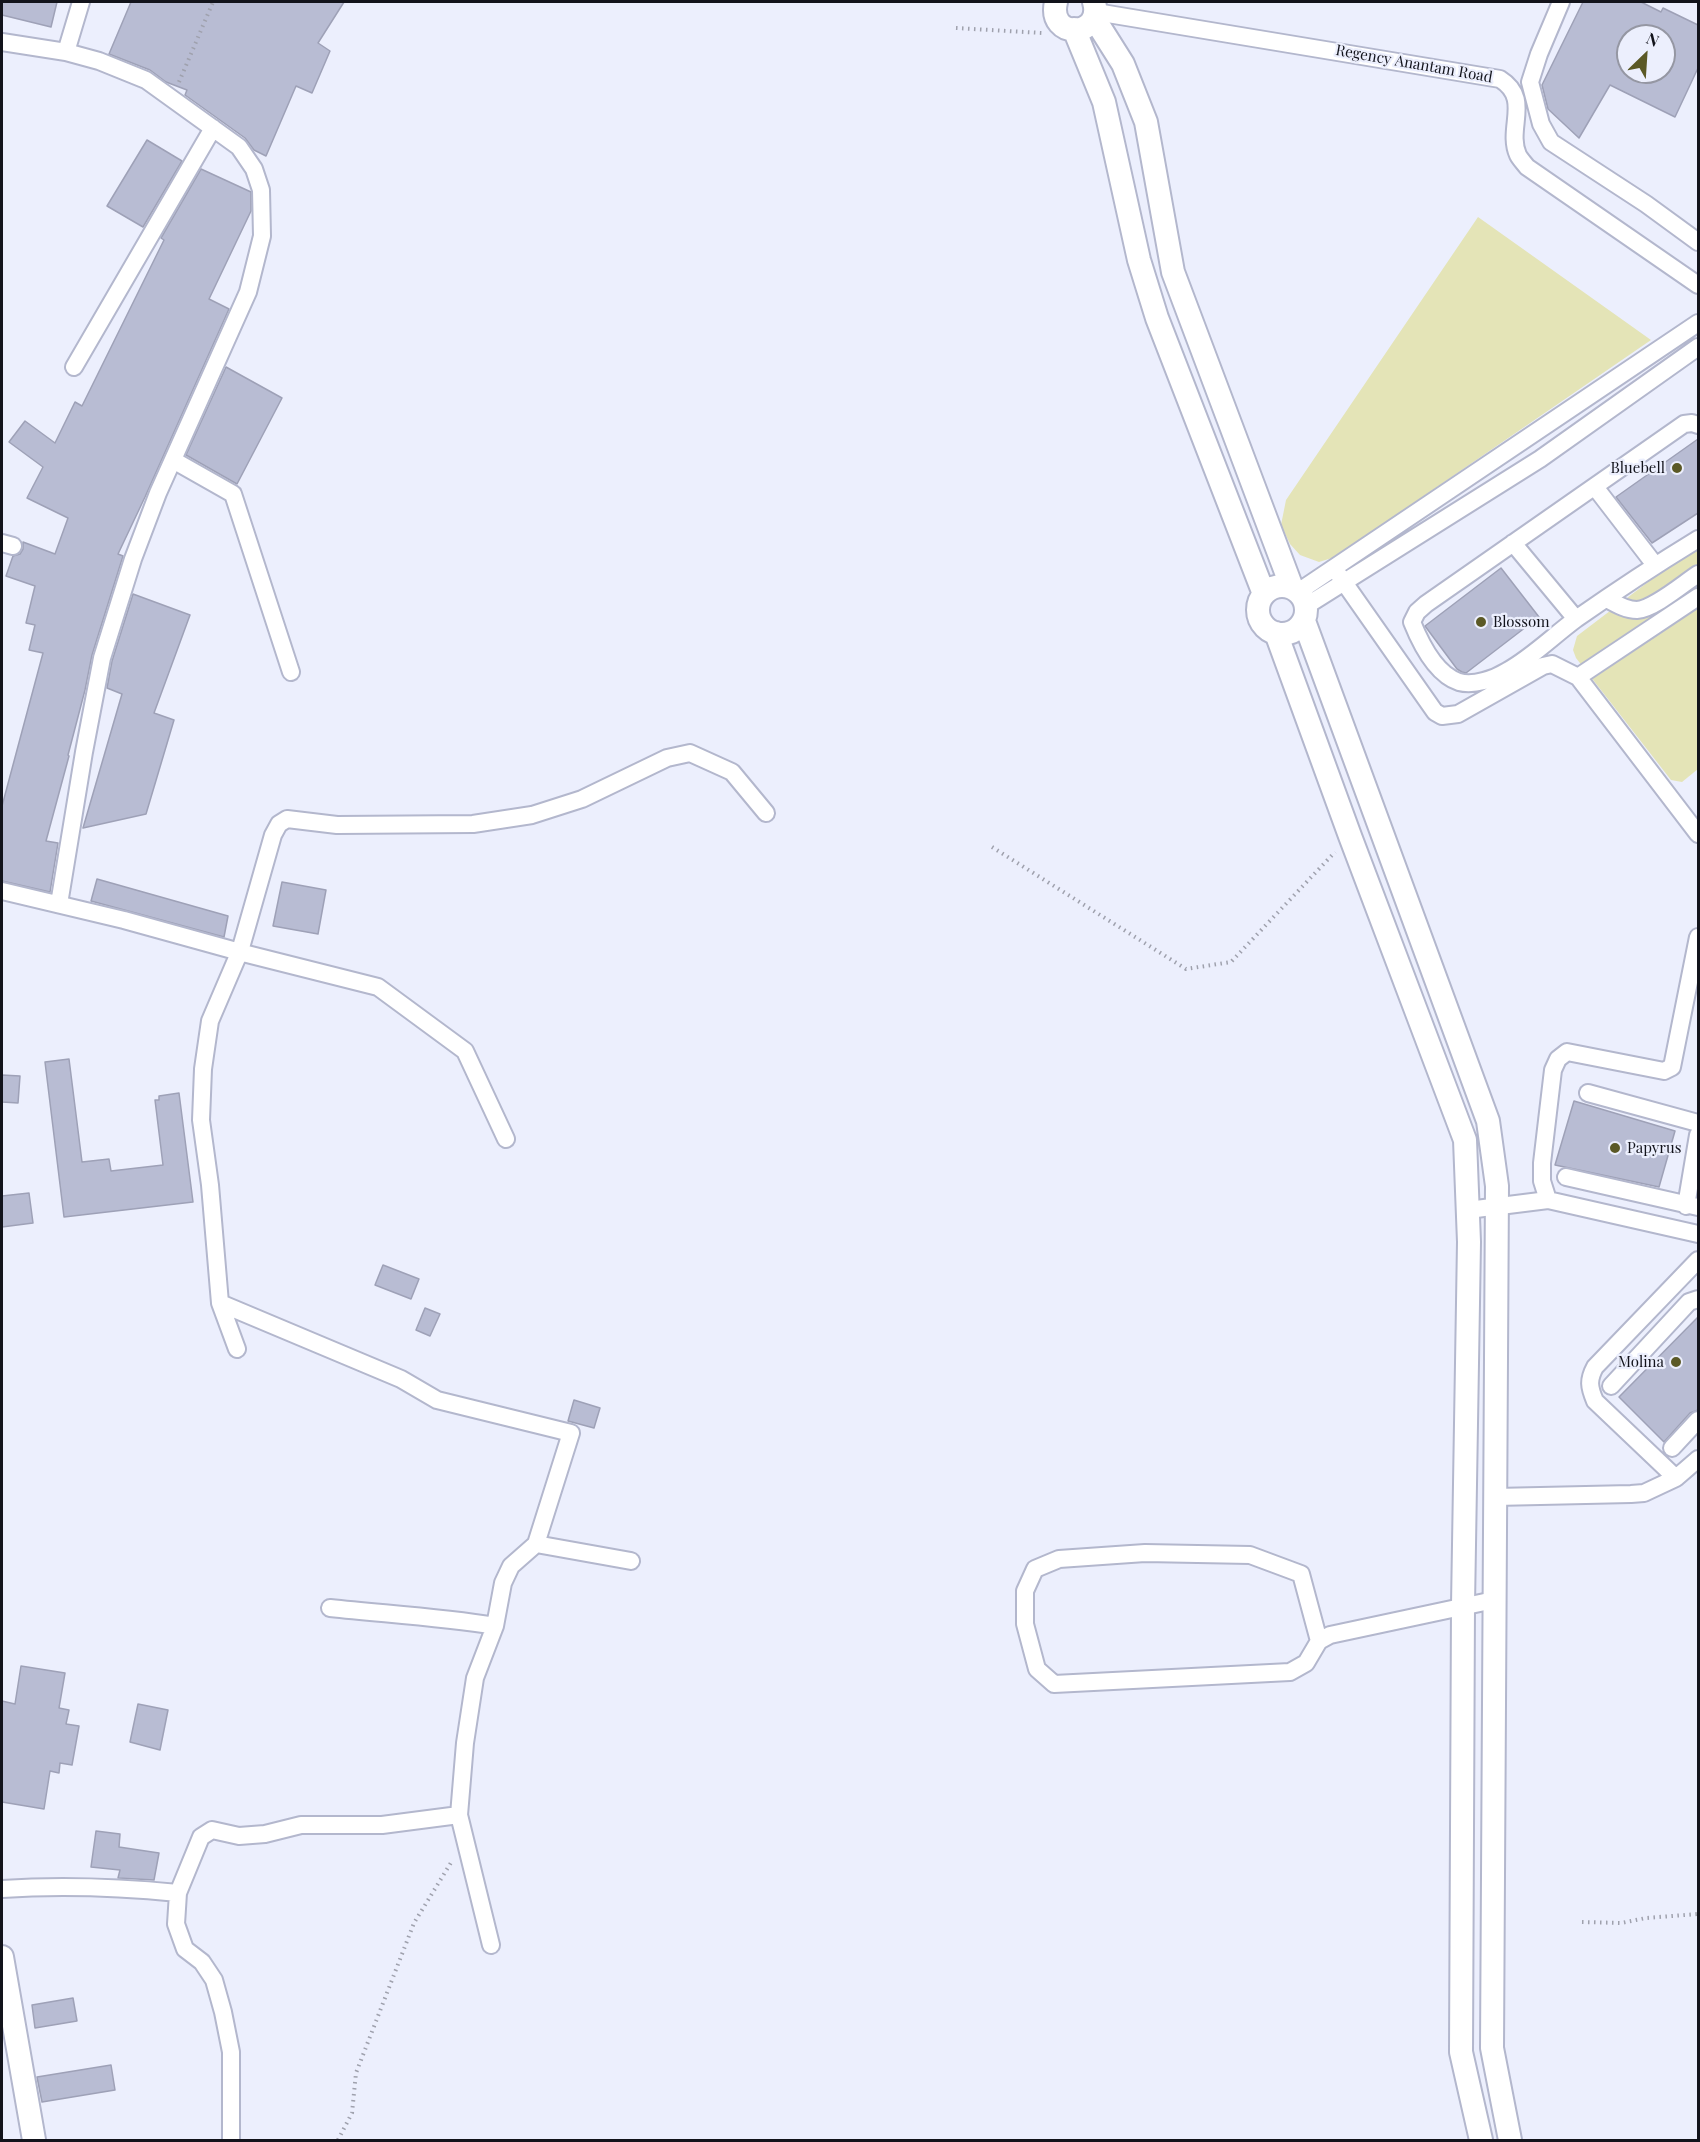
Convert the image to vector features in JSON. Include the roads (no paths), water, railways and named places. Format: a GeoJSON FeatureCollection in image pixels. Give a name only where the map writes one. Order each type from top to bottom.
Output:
{"type":"FeatureCollection","features":[{"type":"Feature","properties":{"kind":"street"},"geometry":{"type":"LineString","coordinates":[[66,52],[81,2]]}},
{"type":"Feature","properties":{"kind":"street"},"geometry":{"type":"LineString","coordinates":[[1056,2],[1054,10],[1059,22],[1075,32],[1104,102],[1139,260],[1157,318],[1264,594]]}},
{"type":"Feature","properties":{"kind":"street"},"geometry":{"type":"LineString","coordinates":[[1561,2],[1530,82],[1541,124],[1551,142],[1646,204],[1698,242]]}},
{"type":"Feature","properties":{"kind":"street"},"geometry":{"type":"LineString","coordinates":[[1075,32],[1084,28],[1095,10]]}},
{"type":"Feature","properties":{"kind":"street"},"geometry":{"type":"LineString","coordinates":[[1095,10],[1123,64],[1146,122],[1173,272],[1300,602],[1488,1121],[1497,1186],[1492,2048],[1510,2140]]}},
{"type":"Feature","properties":{"kind":"street","name":"Regency Anantam Road"},"geometry":{"type":"LineString","coordinates":[[1095,10],[1500,78],[1508,84],[1518,104],[1515,144],[1518,155],[1527,167],[1698,285]]}},
{"type":"Feature","properties":{"kind":"street"},"geometry":{"type":"LineString","coordinates":[[2,42],[66,52],[99,61],[146,80],[239,147],[254,169],[261,190],[262,236],[248,292],[173,460],[133,559],[102,658],[59,904]]}},
{"type":"Feature","properties":{"kind":"street"},"geometry":{"type":"LineString","coordinates":[[1508,84],[1530,82]]}},
{"type":"Feature","properties":{"kind":"street"},"geometry":{"type":"LineString","coordinates":[[74,367],[213,128]]}},
{"type":"Feature","properties":{"kind":"street"},"geometry":{"type":"LineString","coordinates":[[1276,633],[1292,632],[1299,627],[1300,602],[1334,568],[1698,323]]}},
{"type":"Feature","properties":{"kind":"street"},"geometry":{"type":"LineString","coordinates":[[1300,602],[1343,583],[1540,459],[1698,347]]}},
{"type":"Feature","properties":{"kind":"street"},"geometry":{"type":"LineString","coordinates":[[1698,424],[1684,424],[1417,612],[1412,622],[1437,667],[1458,681],[1486,680],[1507,671],[1576,619],[1698,539]]}},
{"type":"Feature","properties":{"kind":"street"},"geometry":{"type":"LineString","coordinates":[[1527,439],[1540,459]]}},
{"type":"Feature","properties":{"kind":"street"},"geometry":{"type":"LineString","coordinates":[[173,460],[233,494],[291,672]]}},
{"type":"Feature","properties":{"kind":"street"},"geometry":{"type":"LineString","coordinates":[[1594,487],[1655,566]]}},
{"type":"Feature","properties":{"kind":"street"},"geometry":{"type":"LineString","coordinates":[[1513,543],[1576,619]]}},
{"type":"Feature","properties":{"kind":"street"},"geometry":{"type":"LineString","coordinates":[[1334,568],[1435,712],[1442,716],[1458,714],[1542,666],[1552,663],[1565,668],[1578,677],[1698,834]]}},
{"type":"Feature","properties":{"kind":"street"},"geometry":{"type":"LineString","coordinates":[[1606,599],[1625,609],[1639,610],[1651,605],[1698,574]]}},
{"type":"Feature","properties":{"kind":"street"},"geometry":{"type":"LineString","coordinates":[[1300,602],[1277,586],[1264,594],[1258,609],[1259,617],[1263,624],[1276,633],[1465,1140],[1469,1242],[1463,1605],[1461,2052],[1481,2140]]}},
{"type":"Feature","properties":{"kind":"street"},"geometry":{"type":"LineString","coordinates":[[1578,677],[1698,597]]}},
{"type":"Feature","properties":{"kind":"street"},"geometry":{"type":"LineString","coordinates":[[237,1349],[220,1303],[210,1185],[201,1120],[203,1069],[210,1021],[240,951],[273,835],[279,824],[287,819],[337,825],[473,824],[532,815],[582,799],[667,758],[690,753],[732,772],[766,813]]}},
{"type":"Feature","properties":{"kind":"street"},"geometry":{"type":"LineString","coordinates":[[2,891],[378,987],[465,1051],[506,1139]]}},
{"type":"Feature","properties":{"kind":"street"},"geometry":{"type":"LineString","coordinates":[[1548,1200],[1542,1181],[1542,1163],[1553,1070],[1558,1059],[1567,1052],[1664,1071],[1669,1070],[1673,1064],[1698,937]]}},
{"type":"Feature","properties":{"kind":"street"},"geometry":{"type":"LineString","coordinates":[[1588,1093],[1698,1123]]}},
{"type":"Feature","properties":{"kind":"street"},"geometry":{"type":"LineString","coordinates":[[1566,1177],[1692,1206],[1698,1135]]}},
{"type":"Feature","properties":{"kind":"street"},"geometry":{"type":"LineString","coordinates":[[1468,1210],[1548,1200],[1698,1234]]}},
{"type":"Feature","properties":{"kind":"street"},"geometry":{"type":"LineString","coordinates":[[1676,1478],[1595,1401],[1589,1388],[1590,1376],[1595,1367],[1698,1260]]}},
{"type":"Feature","properties":{"kind":"street"},"geometry":{"type":"LineString","coordinates":[[1611,1386],[1689,1302],[1698,1299]]}},
{"type":"Feature","properties":{"kind":"street"},"geometry":{"type":"LineString","coordinates":[[220,1303],[401,1379],[437,1400],[572,1433],[536,1544],[511,1566],[503,1583],[495,1626],[475,1678],[465,1743],[459,1815],[491,1945]]}},
{"type":"Feature","properties":{"kind":"street"},"geometry":{"type":"LineString","coordinates":[[1672,1448],[1698,1420]]}},
{"type":"Feature","properties":{"kind":"street"},"geometry":{"type":"LineString","coordinates":[[1495,1497],[1644,1493],[1676,1478],[1698,1459]]}},
{"type":"Feature","properties":{"kind":"street"},"geometry":{"type":"LineString","coordinates":[[536,1544],[631,1561]]}},
{"type":"Feature","properties":{"kind":"street"},"geometry":{"type":"LineString","coordinates":[[1318,1641],[1301,1574],[1250,1555],[1145,1553],[1059,1559],[1035,1569],[1025,1591],[1024,1624],[1037,1669],[1054,1684],[1290,1672],[1306,1663],[1318,1641],[1330,1635],[1494,1600]]}},
{"type":"Feature","properties":{"kind":"street"},"geometry":{"type":"LineString","coordinates":[[330,1608],[447,1618],[495,1626]]}},
{"type":"Feature","properties":{"kind":"street"},"geometry":{"type":"LineString","coordinates":[[231,2140],[231,2052],[223,2012],[214,1980],[201,1962],[185,1950],[176,1924],[178,1893],[201,1837],[213,1830],[238,1836],[264,1834],[301,1825],[382,1826],[459,1815]]}},
{"type":"Feature","properties":{"kind":"street"},"geometry":{"type":"LineString","coordinates":[[2,1889],[55,1885],[178,1893]]}},
{"type":"Feature","properties":{"kind":"street"},"geometry":{"type":"LineString","coordinates":[[3,1966],[34,2140]]}},
{"type":"Feature","properties":{"kind":"place","name":"Bluebell"},"geometry":{"type":"Point","coordinates":[1677,468]}},
{"type":"Feature","properties":{"kind":"place","name":"Blossom"},"geometry":{"type":"Point","coordinates":[1481,622]}},
{"type":"Feature","properties":{"kind":"place","name":"Papyrus"},"geometry":{"type":"Point","coordinates":[1615,1148]}},
{"type":"Feature","properties":{"kind":"place","name":"Molina"},"geometry":{"type":"Point","coordinates":[1676,1362]}}]}
